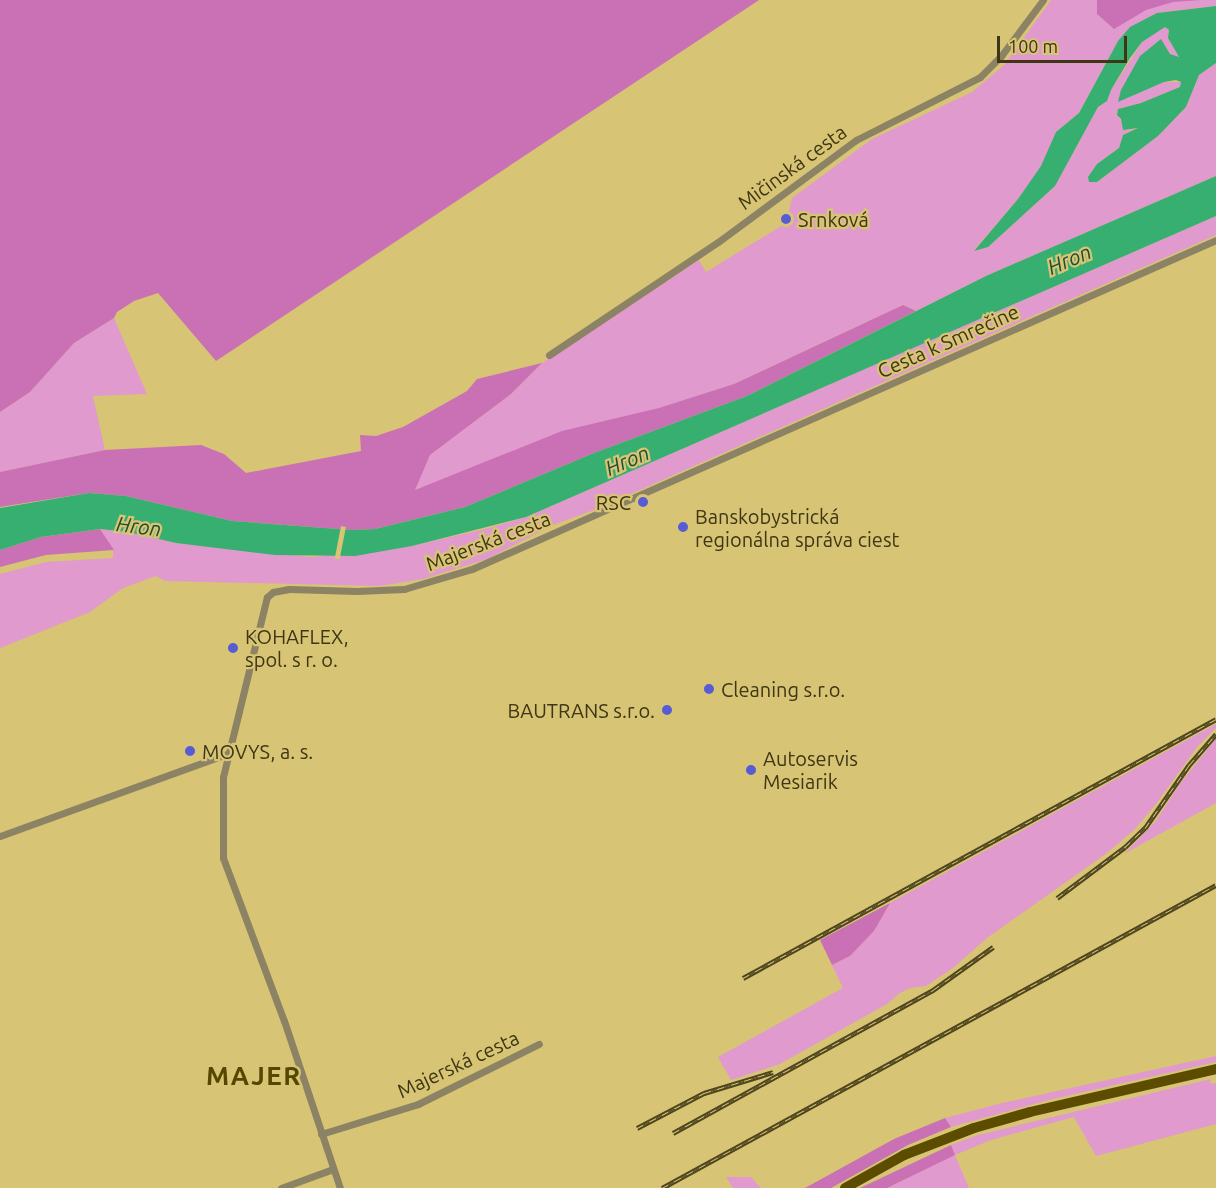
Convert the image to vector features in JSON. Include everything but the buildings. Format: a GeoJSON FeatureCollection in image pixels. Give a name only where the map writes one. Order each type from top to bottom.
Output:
{"type":"FeatureCollection","features":[{"type":"Feature","properties":{"kind":"main road"},"geometry":{"type":"LineString","coordinates":[[845,1188],[904,1155],[974,1128],[1030,1112],[1216,1069]]}},
{"type":"Feature","properties":{"kind":"street","name":"Mičinská cesta"},"geometry":{"type":"LineString","coordinates":[[549,355],[718,242],[856,140],[980,77],[1001,56],[1043,0]]}},
{"type":"Feature","properties":{"kind":"street","name":"Cesta k Smrečine"},"geometry":{"type":"LineString","coordinates":[[693,472],[1216,240]]}},
{"type":"Feature","properties":{"kind":"street","name":"Majerská cesta"},"geometry":{"type":"LineString","coordinates":[[340,1188],[284,1021],[225,865],[222,785],[264,603],[273,592],[289,589],[390,590],[431,582],[513,552],[693,472]]}},
{"type":"Feature","properties":{"kind":"street"},"geometry":{"type":"LineString","coordinates":[[0,836],[228,753]]}},
{"type":"Feature","properties":{"kind":"street","name":"Majerská cesta"},"geometry":{"type":"LineString","coordinates":[[321,1134],[418,1104],[540,1044]]}},
{"type":"Feature","properties":{"kind":"street"},"geometry":{"type":"LineString","coordinates":[[281,1188],[333,1169]]}},
{"type":"Feature","properties":{"kind":"shaded area"},"geometry":{"type":"Polygon","coordinates":[[[0,0],[759,0],[216,361],[158,293],[134,301],[117,312],[114,318],[74,343],[30,392],[0,412],[0,0]]]}},
{"type":"Feature","properties":{"kind":"shaded area"},"geometry":{"type":"Polygon","coordinates":[[[1051,0],[1216,0],[1216,6],[1157,13],[1118,41],[1079,113],[1056,132],[1042,166],[1018,199],[974,250],[988,247],[1055,186],[1098,107],[1107,101],[1111,90],[1142,42],[1160,28],[1165,27],[1169,30],[1168,38],[1179,57],[1170,54],[1161,40],[1119,101],[1164,82],[1182,82],[1180,87],[1141,103],[1118,109],[1117,115],[1128,130],[1138,128],[1123,135],[1119,148],[1097,164],[1097,182],[1158,136],[1186,107],[1199,75],[1216,63],[1216,176],[986,276],[916,311],[903,305],[734,384],[414,490],[430,455],[511,394],[542,363],[699,260],[706,272],[786,223],[792,198],[872,139],[972,92],[1004,65],[1051,0]]]}},
{"type":"Feature","properties":{"kind":"shaded area"},"geometry":{"type":"Polygon","coordinates":[[[1097,0],[1201,0],[1173,2],[1146,10],[1114,29],[1097,14],[1097,0]]]}},
{"type":"Feature","properties":{"kind":"shaded area"},"geometry":{"type":"Polygon","coordinates":[[[1216,216],[1216,235],[597,509],[553,525],[487,559],[423,579],[379,586],[165,581],[156,576],[123,588],[90,612],[0,648],[0,574],[46,562],[113,558],[113,550],[100,529],[128,532],[176,543],[312,557],[412,546],[489,528],[526,517],[1216,216]]]}},
{"type":"Feature","properties":{"kind":"shaded area"},"geometry":{"type":"Polygon","coordinates":[[[903,305],[916,311],[747,396],[594,453],[465,507],[375,529],[352,530],[232,521],[126,496],[89,493],[0,507],[0,472],[105,450],[201,445],[224,454],[246,473],[361,451],[360,435],[376,436],[403,427],[467,391],[477,379],[542,363],[511,394],[430,455],[415,490],[562,431],[659,408],[734,384],[903,305]]]}},
{"type":"Feature","properties":{"kind":"shaded area"},"geometry":{"type":"Polygon","coordinates":[[[114,318],[147,394],[93,396],[105,450],[0,472],[0,412],[30,392],[74,343],[114,318]]]}},
{"type":"Feature","properties":{"kind":"shaded area"},"geometry":{"type":"Polygon","coordinates":[[[100,529],[114,550],[46,555],[0,567],[0,550],[41,537],[100,529]]]}},
{"type":"Feature","properties":{"kind":"shaded area"},"geometry":{"type":"Polygon","coordinates":[[[1216,724],[1216,728],[1198,746],[1134,830],[1107,853],[987,938],[953,968],[926,986],[910,988],[900,993],[887,1004],[780,1064],[731,1080],[718,1057],[843,988],[832,965],[850,956],[874,931],[890,903],[1216,724]]]}},
{"type":"Feature","properties":{"kind":"shaded area"},"geometry":{"type":"Polygon","coordinates":[[[1216,739],[1216,803],[1124,854],[1155,822],[1182,781],[1216,739]]]}},
{"type":"Feature","properties":{"kind":"shaded area"},"geometry":{"type":"Polygon","coordinates":[[[890,903],[874,931],[850,956],[832,965],[820,940],[890,903]]]}},
{"type":"Feature","properties":{"kind":"shaded area"},"geometry":{"type":"Polygon","coordinates":[[[1216,1056],[1216,1062],[1049,1100],[951,1127],[945,1118],[1002,1103],[1216,1056]]]}},
{"type":"Feature","properties":{"kind":"shaded area"},"geometry":{"type":"Polygon","coordinates":[[[1211,1079],[1210,1084],[1216,1083],[1216,1124],[1096,1156],[1074,1117],[991,1140],[955,1155],[969,1188],[887,1188],[954,1155],[951,1145],[978,1135],[1211,1079]]]}},
{"type":"Feature","properties":{"kind":"shaded area"},"geometry":{"type":"Polygon","coordinates":[[[945,1118],[951,1127],[908,1145],[831,1188],[805,1188],[894,1139],[945,1118]]]}},
{"type":"Feature","properties":{"kind":"shaded area"},"geometry":{"type":"Polygon","coordinates":[[[951,1145],[955,1155],[887,1188],[860,1188],[951,1145]]]}},
{"type":"Feature","properties":{"kind":"shaded area"},"geometry":{"type":"Polygon","coordinates":[[[726,1177],[751,1177],[761,1188],[733,1188],[726,1177]]]}},
{"type":"Feature","properties":{"kind":"water"},"geometry":{"type":"Polygon","coordinates":[[[1216,6],[1216,63],[1199,75],[1186,107],[1158,136],[1097,182],[1089,182],[1088,177],[1097,164],[1119,148],[1123,135],[1138,128],[1123,130],[1121,119],[1117,115],[1118,109],[1141,103],[1180,87],[1181,82],[1176,80],[1164,82],[1118,102],[1121,90],[1140,56],[1161,39],[1170,54],[1179,57],[1168,38],[1169,30],[1165,27],[1142,42],[1130,58],[1107,101],[1098,107],[1055,186],[988,247],[974,251],[1018,199],[1041,166],[1056,132],[1079,113],[1118,41],[1130,27],[1157,13],[1216,6]]]}},
{"type":"Feature","properties":{"kind":"water","name":"Hron"},"geometry":{"type":"Polygon","coordinates":[[[1216,176],[1216,216],[526,517],[412,546],[355,556],[275,555],[176,543],[128,532],[100,529],[41,537],[0,550],[0,508],[89,493],[126,496],[232,521],[352,530],[375,529],[465,507],[594,453],[747,396],[986,276],[1216,176]]]}},
{"type":"Feature","properties":{"kind":"pier"},"geometry":{"type":"Polygon","coordinates":[[[341,526],[346,527],[340,559],[335,558],[341,526]]]}},
{"type":"Feature","properties":{"kind":"railway"},"geometry":{"type":"LineString","coordinates":[[743,978],[1216,719]]}},
{"type":"Feature","properties":{"kind":"railway"},"geometry":{"type":"LineString","coordinates":[[1057,898],[1125,847],[1145,828],[1189,765],[1216,734]]}},
{"type":"Feature","properties":{"kind":"railway"},"geometry":{"type":"LineString","coordinates":[[662,1188],[1216,885]]}},
{"type":"Feature","properties":{"kind":"railway"},"geometry":{"type":"LineString","coordinates":[[673,1133],[933,990],[993,947]]}},
{"type":"Feature","properties":{"kind":"railway"},"geometry":{"type":"LineString","coordinates":[[637,1128],[704,1093],[773,1072]]}},
{"type":"Feature","properties":{"kind":"place","name":"Srnková"},"geometry":{"type":"Point","coordinates":[786,219]}},
{"type":"Feature","properties":{"kind":"place","name":"RSC"},"geometry":{"type":"Point","coordinates":[643,502]}},
{"type":"Feature","properties":{"kind":"place","name":"Banskobystrická regionálna správa ciest"},"geometry":{"type":"Point","coordinates":[683,527]}},
{"type":"Feature","properties":{"kind":"place","name":"KOHAFLEX, spol. s r. o."},"geometry":{"type":"Point","coordinates":[233,648]}},
{"type":"Feature","properties":{"kind":"place","name":"Cleaning s.r.o."},"geometry":{"type":"Point","coordinates":[709,689]}},
{"type":"Feature","properties":{"kind":"place","name":"BAUTRANS s.r.o."},"geometry":{"type":"Point","coordinates":[667,710]}},
{"type":"Feature","properties":{"kind":"place","name":"MOVYS, a. s."},"geometry":{"type":"Point","coordinates":[190,751]}},
{"type":"Feature","properties":{"kind":"place","name":"Autoservis Mesiarik"},"geometry":{"type":"Point","coordinates":[751,770]}},
{"type":"Feature","properties":{"kind":"district","name":"MAJER"},"geometry":{"type":"Point","coordinates":[254,1076]}}]}
